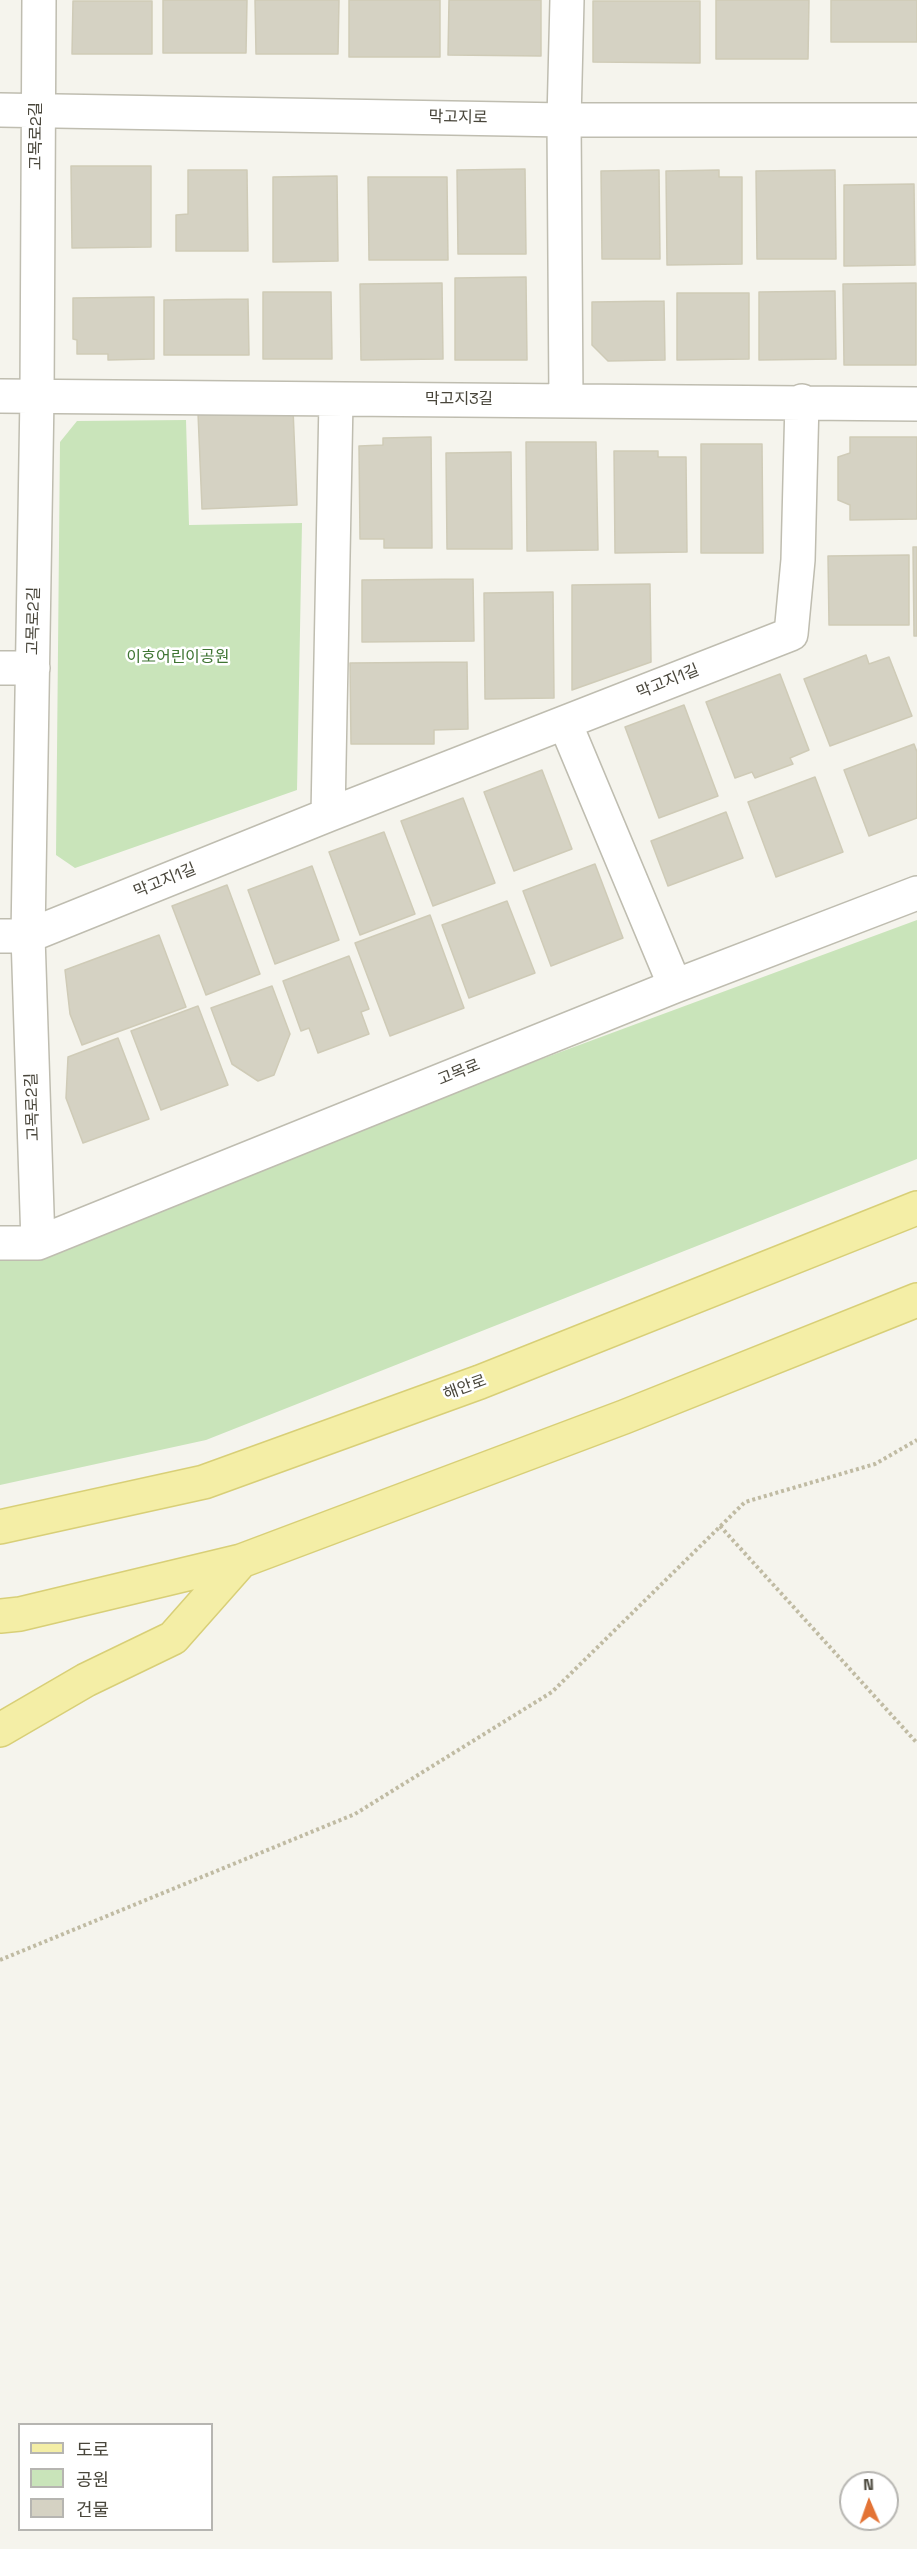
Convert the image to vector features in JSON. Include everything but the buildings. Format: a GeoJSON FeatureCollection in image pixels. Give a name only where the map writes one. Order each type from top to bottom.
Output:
{"type":"FeatureCollection","features":[{"type":"Feature","properties":{"kind":"main road","name":"해안로"},"geometry":{"type":"LineString","coordinates":[[0,1527],[204,1482],[480,1382],[917,1208]]}},
{"type":"Feature","properties":{"kind":"main road"},"geometry":{"type":"LineString","coordinates":[[0,1616],[20,1614],[241,1561],[624,1417],[917,1300]]}},
{"type":"Feature","properties":{"kind":"main road"},"geometry":{"type":"LineString","coordinates":[[0,1730],[86,1680],[173,1638],[241,1561]]}},
{"type":"Feature","properties":{"kind":"street","name":"고목로2길"},"geometry":{"type":"LineString","coordinates":[[38,1243],[14,936],[33,668],[39,0]]}},
{"type":"Feature","properties":{"kind":"street"},"geometry":{"type":"LineString","coordinates":[[566,400],[564,120],[567,0]]}},
{"type":"Feature","properties":{"kind":"street","name":"막고지로"},"geometry":{"type":"LineString","coordinates":[[0,110],[564,120],[917,120]]}},
{"type":"Feature","properties":{"kind":"street","name":"막고지3길"},"geometry":{"type":"LineString","coordinates":[[0,396],[336,400],[802,401],[917,404]]}},
{"type":"Feature","properties":{"kind":"street"},"geometry":{"type":"LineString","coordinates":[[328,815],[336,400]]}},
{"type":"Feature","properties":{"kind":"street","name":"막고지1길"},"geometry":{"type":"LineString","coordinates":[[14,936],[791,634],[798,560],[802,401]]}},
{"type":"Feature","properties":{"kind":"street"},"geometry":{"type":"LineString","coordinates":[[0,668],[33,668]]}},
{"type":"Feature","properties":{"kind":"street"},"geometry":{"type":"LineString","coordinates":[[565,723],[675,986]]}},
{"type":"Feature","properties":{"kind":"street","name":"고목로"},"geometry":{"type":"LineString","coordinates":[[0,1243],[38,1243],[675,986],[917,893]]}},
{"type":"Feature","properties":{"kind":"path"},"geometry":{"type":"LineString","coordinates":[[0,1960],[355,1814],[552,1692],[745,1502],[875,1464],[917,1440]]}},
{"type":"Feature","properties":{"kind":"path"},"geometry":{"type":"LineString","coordinates":[[720,1526],[917,1743]]}},
{"type":"Feature","properties":{"kind":"green space","name":"이호어린이공원"},"geometry":{"type":"Polygon","coordinates":[[[186,420],[189,525],[302,523],[297,790],[75,868],[56,855],[60,442],[77,421],[186,420]]]}},
{"type":"Feature","properties":{"kind":"green space"},"geometry":{"type":"Polygon","coordinates":[[[917,920],[917,1159],[206,1440],[0,1485],[0,1248],[31,1248],[917,920]]]}}]}
